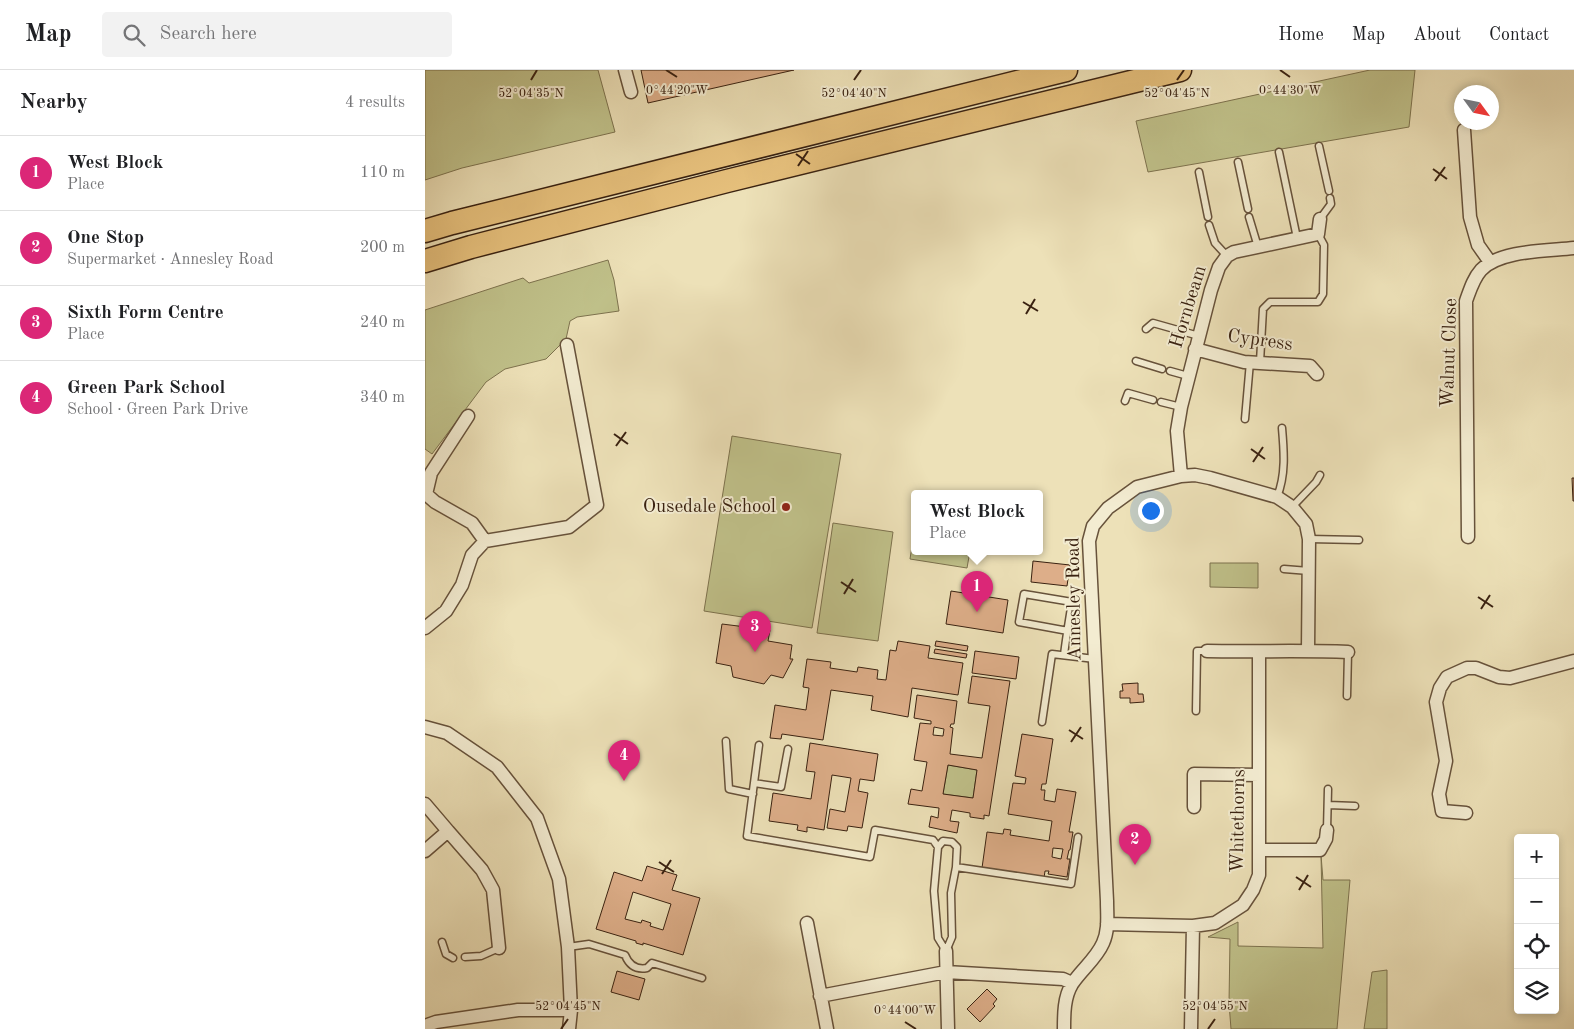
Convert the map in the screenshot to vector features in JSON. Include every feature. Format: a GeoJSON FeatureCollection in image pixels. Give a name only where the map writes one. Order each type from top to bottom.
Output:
{"type":"FeatureCollection","features":[{"type":"Feature","properties":{"kind":"highway"},"geometry":{"type":"LineString","coordinates":[[425,231],[1065,70]]}},
{"type":"Feature","properties":{"kind":"highway"},"geometry":{"type":"LineString","coordinates":[[425,261],[471,247],[727,181],[1180,70]]}},
{"type":"Feature","properties":{"kind":"street"},"geometry":{"type":"LineString","coordinates":[[625,70],[631,92]]}},
{"type":"Feature","properties":{"kind":"street"},"geometry":{"type":"LineString","coordinates":[[1464,130],[1472,154],[1470,217],[1478,245],[1490,262],[1515,254],[1574,248]]}},
{"type":"Feature","properties":{"kind":"street"},"geometry":{"type":"LineString","coordinates":[[1318,234],[1320,219]]}},
{"type":"Feature","properties":{"kind":"street","name":"Hornbeam"},"geometry":{"type":"LineString","coordinates":[[1181,476],[1177,431],[1181,407],[1211,290],[1219,267],[1227,256],[1234,252],[1318,234]]}},
{"type":"Feature","properties":{"kind":"street","name":"Walnut Close"},"geometry":{"type":"LineString","coordinates":[[1468,537],[1466,301],[1473,282],[1480,271],[1490,262]]}},
{"type":"Feature","properties":{"kind":"street"},"geometry":{"type":"LineString","coordinates":[[425,628],[446,611],[463,586],[471,555],[485,541],[569,527],[597,504],[567,345]]}},
{"type":"Feature","properties":{"kind":"street","name":"Cypress"},"geometry":{"type":"LineString","coordinates":[[1195,349],[1255,362],[1310,366],[1317,374]]}},
{"type":"Feature","properties":{"kind":"street"},"geometry":{"type":"LineString","coordinates":[[468,416],[431,473],[426,494],[435,502],[472,523],[485,541]]}},
{"type":"Feature","properties":{"kind":"street","name":"Annesley Road"},"geometry":{"type":"LineString","coordinates":[[1064,1029],[1067,996],[1073,984],[1095,957],[1104,942],[1107,924],[1089,541],[1093,526],[1108,508],[1137,487],[1181,476],[1195,475],[1211,478],[1277,497],[1292,507],[1306,524],[1309,539],[1308,650]]}},
{"type":"Feature","properties":{"kind":"street"},"geometry":{"type":"LineString","coordinates":[[1207,651],[1259,652],[1308,650],[1348,652]]}},
{"type":"Feature","properties":{"kind":"street","name":"Whitethorns"},"geometry":{"type":"LineString","coordinates":[[1107,924],[1193,926],[1215,923],[1243,904],[1253,890],[1259,875],[1259,652]]}},
{"type":"Feature","properties":{"kind":"street"},"geometry":{"type":"LineString","coordinates":[[1466,813],[1442,811],[1439,794],[1446,761],[1436,702],[1440,688],[1447,677],[1467,668],[1476,668],[1499,677],[1510,678],[1574,661]]}},
{"type":"Feature","properties":{"kind":"street"},"geometry":{"type":"LineString","coordinates":[[425,727],[447,733],[497,767],[537,818],[559,878],[568,947],[571,1010],[569,1029]]}},
{"type":"Feature","properties":{"kind":"street"},"geometry":{"type":"LineString","coordinates":[[1194,808],[1194,774],[1259,775]]}},
{"type":"Feature","properties":{"kind":"street"},"geometry":{"type":"LineString","coordinates":[[425,804],[482,870],[493,890],[499,948]]}},
{"type":"Feature","properties":{"kind":"street"},"geometry":{"type":"LineString","coordinates":[[1259,850],[1320,850],[1326,840],[1327,830]]}},
{"type":"Feature","properties":{"kind":"street"},"geometry":{"type":"LineString","coordinates":[[425,851],[448,831]]}},
{"type":"Feature","properties":{"kind":"street"},"geometry":{"type":"LineString","coordinates":[[807,923],[827,1029]]}},
{"type":"Feature","properties":{"kind":"street"},"geometry":{"type":"LineString","coordinates":[[1191,1029],[1193,926]]}},
{"type":"Feature","properties":{"kind":"street"},"geometry":{"type":"LineString","coordinates":[[945,951],[948,1029]]}},
{"type":"Feature","properties":{"kind":"street"},"geometry":{"type":"LineString","coordinates":[[820,996],[946,972],[1063,979],[1073,984]]}},
{"type":"Feature","properties":{"kind":"street"},"geometry":{"type":"LineString","coordinates":[[425,1026],[436,1022],[518,1010],[571,1010]]}},
{"type":"Feature","properties":{"kind":"lane"},"geometry":{"type":"LineString","coordinates":[[1319,146],[1329,191]]}},
{"type":"Feature","properties":{"kind":"lane"},"geometry":{"type":"LineString","coordinates":[[1279,152],[1297,238]]}},
{"type":"Feature","properties":{"kind":"lane"},"geometry":{"type":"LineString","coordinates":[[1238,162],[1248,209]]}},
{"type":"Feature","properties":{"kind":"lane"},"geometry":{"type":"LineString","coordinates":[[1199,172],[1208,217]]}},
{"type":"Feature","properties":{"kind":"lane"},"geometry":{"type":"LineString","coordinates":[[1320,219],[1331,204],[1330,198]]}},
{"type":"Feature","properties":{"kind":"lane"},"geometry":{"type":"LineString","coordinates":[[1249,217],[1258,247]]}},
{"type":"Feature","properties":{"kind":"lane"},"geometry":{"type":"LineString","coordinates":[[1209,225],[1215,243],[1227,256]]}},
{"type":"Feature","properties":{"kind":"lane"},"geometry":{"type":"LineString","coordinates":[[1245,419],[1263,309],[1270,302],[1318,302],[1323,294],[1324,245],[1318,234]]}},
{"type":"Feature","properties":{"kind":"lane"},"geometry":{"type":"LineString","coordinates":[[1146,329],[1153,323],[1199,336]]}},
{"type":"Feature","properties":{"kind":"lane"},"geometry":{"type":"LineString","coordinates":[[1136,361],[1162,369]]}},
{"type":"Feature","properties":{"kind":"lane"},"geometry":{"type":"LineString","coordinates":[[1169,371],[1188,376]]}},
{"type":"Feature","properties":{"kind":"lane"},"geometry":{"type":"LineString","coordinates":[[1125,401],[1128,393],[1153,400]]}},
{"type":"Feature","properties":{"kind":"lane"},"geometry":{"type":"LineString","coordinates":[[1161,402],[1181,407]]}},
{"type":"Feature","properties":{"kind":"lane"},"geometry":{"type":"LineString","coordinates":[[1277,497],[1282,485],[1284,450],[1282,428]]}},
{"type":"Feature","properties":{"kind":"lane"},"geometry":{"type":"LineString","coordinates":[[1292,507],[1316,482],[1319,475]]}},
{"type":"Feature","properties":{"kind":"lane"},"geometry":{"type":"LineString","coordinates":[[1309,539],[1359,540]]}},
{"type":"Feature","properties":{"kind":"lane"},"geometry":{"type":"LineString","coordinates":[[1284,569],[1309,570]]}},
{"type":"Feature","properties":{"kind":"lane"},"geometry":{"type":"LineString","coordinates":[[1064,656],[1068,631],[1072,602],[1024,594],[1019,622],[1068,631]]}},
{"type":"Feature","properties":{"kind":"lane"},"geometry":{"type":"LineString","coordinates":[[1197,712],[1197,652],[1207,651]]}},
{"type":"Feature","properties":{"kind":"lane"},"geometry":{"type":"LineString","coordinates":[[1347,696],[1348,652]]}},
{"type":"Feature","properties":{"kind":"lane"},"geometry":{"type":"LineString","coordinates":[[1042,722],[1052,654],[1095,659]]}},
{"type":"Feature","properties":{"kind":"lane"},"geometry":{"type":"LineString","coordinates":[[726,741],[729,789],[753,794]]}},
{"type":"Feature","properties":{"kind":"lane"},"geometry":{"type":"LineString","coordinates":[[759,745],[747,836],[870,857],[875,830],[933,840],[938,847]]}},
{"type":"Feature","properties":{"kind":"lane"},"geometry":{"type":"LineString","coordinates":[[754,783],[780,788],[782,786],[788,749]]}},
{"type":"Feature","properties":{"kind":"lane"},"geometry":{"type":"LineString","coordinates":[[1327,830],[1328,789]]}},
{"type":"Feature","properties":{"kind":"lane"},"geometry":{"type":"LineString","coordinates":[[1328,805],[1355,806]]}},
{"type":"Feature","properties":{"kind":"lane"},"geometry":{"type":"LineString","coordinates":[[956,867],[1071,884],[1078,836]]}},
{"type":"Feature","properties":{"kind":"lane"},"geometry":{"type":"LineString","coordinates":[[943,841],[952,842],[957,847],[956,867],[951,892],[952,937],[945,951],[939,938],[934,890],[938,847],[943,841]]}},
{"type":"Feature","properties":{"kind":"lane"},"geometry":{"type":"LineString","coordinates":[[442,942],[446,954],[453,958]]}},
{"type":"Feature","properties":{"kind":"lane"},"geometry":{"type":"LineString","coordinates":[[568,947],[589,944],[625,955],[632,966],[638,968],[647,968],[653,963],[702,978]]}},
{"type":"Feature","properties":{"kind":"lane"},"geometry":{"type":"LineString","coordinates":[[465,957],[481,956],[499,948]]}},
{"type":"Feature","properties":{"kind":"green space"},"geometry":{"type":"Polygon","coordinates":[[[425,70],[598,70],[615,132],[462,168],[425,180],[425,70]]]}},
{"type":"Feature","properties":{"kind":"green space"},"geometry":{"type":"Polygon","coordinates":[[[1370,70],[1415,70],[1409,127],[1148,172],[1136,121],[1370,70]]]}},
{"type":"Feature","properties":{"kind":"green space"},"geometry":{"type":"Polygon","coordinates":[[[608,260],[614,280],[619,311],[577,317],[570,321],[566,339],[546,359],[505,369],[486,382],[432,454],[425,449],[425,310],[523,278],[529,283],[608,260]]]}},
{"type":"Feature","properties":{"kind":"green space"},"geometry":{"type":"Polygon","coordinates":[[[732,436],[841,454],[812,628],[704,611],[732,436]]]}},
{"type":"Feature","properties":{"kind":"green space"},"geometry":{"type":"Polygon","coordinates":[[[833,523],[893,532],[878,641],[817,633],[833,523]]]}},
{"type":"Feature","properties":{"kind":"green space"},"geometry":{"type":"Polygon","coordinates":[[[911,552],[911,555],[969,555],[967,568],[910,559],[911,552]]]}},
{"type":"Feature","properties":{"kind":"green space"},"geometry":{"type":"Polygon","coordinates":[[[1210,563],[1258,563],[1258,588],[1210,587],[1210,563]]]}},
{"type":"Feature","properties":{"kind":"green space"},"geometry":{"type":"Polygon","coordinates":[[[948,765],[977,770],[973,798],[943,794],[948,765]]]}},
{"type":"Feature","properties":{"kind":"green space"},"geometry":{"type":"Polygon","coordinates":[[[1321,855],[1323,880],[1350,880],[1337,1029],[1231,1029],[1229,1003],[1230,939],[1208,937],[1238,922],[1238,946],[1323,948],[1321,855]]]}},
{"type":"Feature","properties":{"kind":"green space"},"geometry":{"type":"Polygon","coordinates":[[[1387,970],[1387,1029],[1364,1029],[1372,972],[1387,970]]]}},
{"type":"Feature","properties":{"kind":"building"},"geometry":{"type":"Polygon","coordinates":[[[641,70],[794,70],[648,103],[641,70]]]}},
{"type":"Feature","properties":{"kind":"building"},"geometry":{"type":"Polygon","coordinates":[[[1572,478],[1574,478],[1574,501],[1573,501],[1572,478]]]}},
{"type":"Feature","properties":{"kind":"building"},"geometry":{"type":"Polygon","coordinates":[[[1033,561],[1070,565],[1067,586],[1031,582],[1033,561]]]}},
{"type":"Feature","properties":{"kind":"building"},"geometry":{"type":"Polygon","coordinates":[[[951,591],[1008,600],[1003,633],[946,624],[951,591]]]}},
{"type":"Feature","properties":{"kind":"building"},"geometry":{"type":"Polygon","coordinates":[[[722,624],[770,630],[768,641],[792,645],[790,659],[793,659],[783,678],[771,675],[764,684],[733,677],[731,666],[716,663],[722,624]]]}},
{"type":"Feature","properties":{"kind":"building"},"geometry":{"type":"Polygon","coordinates":[[[898,641],[930,646],[928,658],[963,663],[958,695],[912,688],[908,717],[871,710],[873,696],[831,690],[823,740],[782,734],[781,739],[770,738],[775,705],[806,710],[809,688],[803,687],[807,659],[831,662],[830,668],[857,672],[858,667],[878,670],[877,679],[886,680],[890,650],[896,651],[898,641]]]}},
{"type":"Feature","properties":{"kind":"building"},"geometry":{"type":"Polygon","coordinates":[[[936,641],[968,646],[967,651],[935,646],[936,641]]]}},
{"type":"Feature","properties":{"kind":"building"},"geometry":{"type":"Polygon","coordinates":[[[935,649],[967,654],[966,658],[934,653],[935,649]]]}},
{"type":"Feature","properties":{"kind":"building"},"geometry":{"type":"Polygon","coordinates":[[[975,651],[1019,657],[1016,679],[972,673],[975,651]]]}},
{"type":"Feature","properties":{"kind":"building"},"geometry":{"type":"Polygon","coordinates":[[[972,676],[1010,681],[989,816],[984,815],[984,819],[970,817],[970,813],[952,810],[950,821],[959,822],[957,833],[929,827],[931,816],[938,818],[939,808],[908,804],[911,789],[922,791],[927,762],[914,760],[920,723],[931,724],[931,721],[914,718],[917,695],[957,701],[954,724],[951,724],[950,727],[953,728],[950,754],[982,758],[990,706],[968,703],[972,676]],[[934,727],[933,735],[943,736],[944,729],[934,727]],[[948,765],[943,794],[973,798],[977,770],[948,765]]]}},
{"type":"Feature","properties":{"kind":"building"},"geometry":{"type":"Polygon","coordinates":[[[1138,683],[1138,694],[1143,694],[1144,702],[1130,703],[1130,698],[1120,698],[1120,691],[1123,691],[1122,684],[1138,683]]]}},
{"type":"Feature","properties":{"kind":"building"},"geometry":{"type":"Polygon","coordinates":[[[1022,734],[1053,739],[1046,784],[1042,784],[1041,790],[1045,790],[1044,800],[1055,802],[1057,789],[1076,792],[1069,832],[1073,832],[1067,859],[1070,859],[1067,877],[1048,874],[1049,871],[1045,871],[1044,878],[982,868],[987,832],[1003,834],[1004,829],[1011,830],[1010,835],[1049,841],[1052,821],[1008,814],[1013,783],[1025,784],[1026,778],[1015,776],[1022,734]],[[1053,848],[1052,857],[1061,859],[1063,849],[1053,848]]]}},
{"type":"Feature","properties":{"kind":"building"},"geometry":{"type":"Polygon","coordinates":[[[810,743],[878,754],[874,781],[860,779],[858,791],[868,793],[862,828],[848,826],[847,831],[827,828],[830,809],[845,812],[851,778],[832,775],[824,830],[807,827],[807,832],[797,830],[798,825],[769,821],[773,793],[811,799],[815,772],[806,771],[810,743]]]}},
{"type":"Feature","properties":{"kind":"building"},"geometry":{"type":"Polygon","coordinates":[[[647,866],[677,875],[672,890],[700,898],[683,955],[643,943],[643,945],[636,943],[636,941],[596,929],[614,872],[642,881],[647,866]],[[633,892],[625,919],[641,923],[642,920],[651,923],[650,926],[663,930],[671,904],[633,892]]]}},
{"type":"Feature","properties":{"kind":"building"},"geometry":{"type":"Polygon","coordinates":[[[617,971],[645,979],[639,1000],[611,992],[617,971]]]}},
{"type":"Feature","properties":{"kind":"building"},"geometry":{"type":"Polygon","coordinates":[[[987,989],[997,999],[993,1004],[995,1006],[980,1022],[967,1009],[987,989]]]}},
{"type":"Feature","properties":{"kind":"place","name":"Ousedale School"},"geometry":{"type":"Point","coordinates":[786,507]}},
{"type":"Feature","properties":{"kind":"place","name":"West Block"},"geometry":{"type":"Point","coordinates":[977,612]}},
{"type":"Feature","properties":{"kind":"place","name":"Sixth Form Centre"},"geometry":{"type":"Point","coordinates":[755,652]}},
{"type":"Feature","properties":{"kind":"place","name":"Green Park School"},"geometry":{"type":"Point","coordinates":[624,781]}},
{"type":"Feature","properties":{"kind":"place","name":"One Stop"},"geometry":{"type":"Point","coordinates":[1135,865]}}]}
